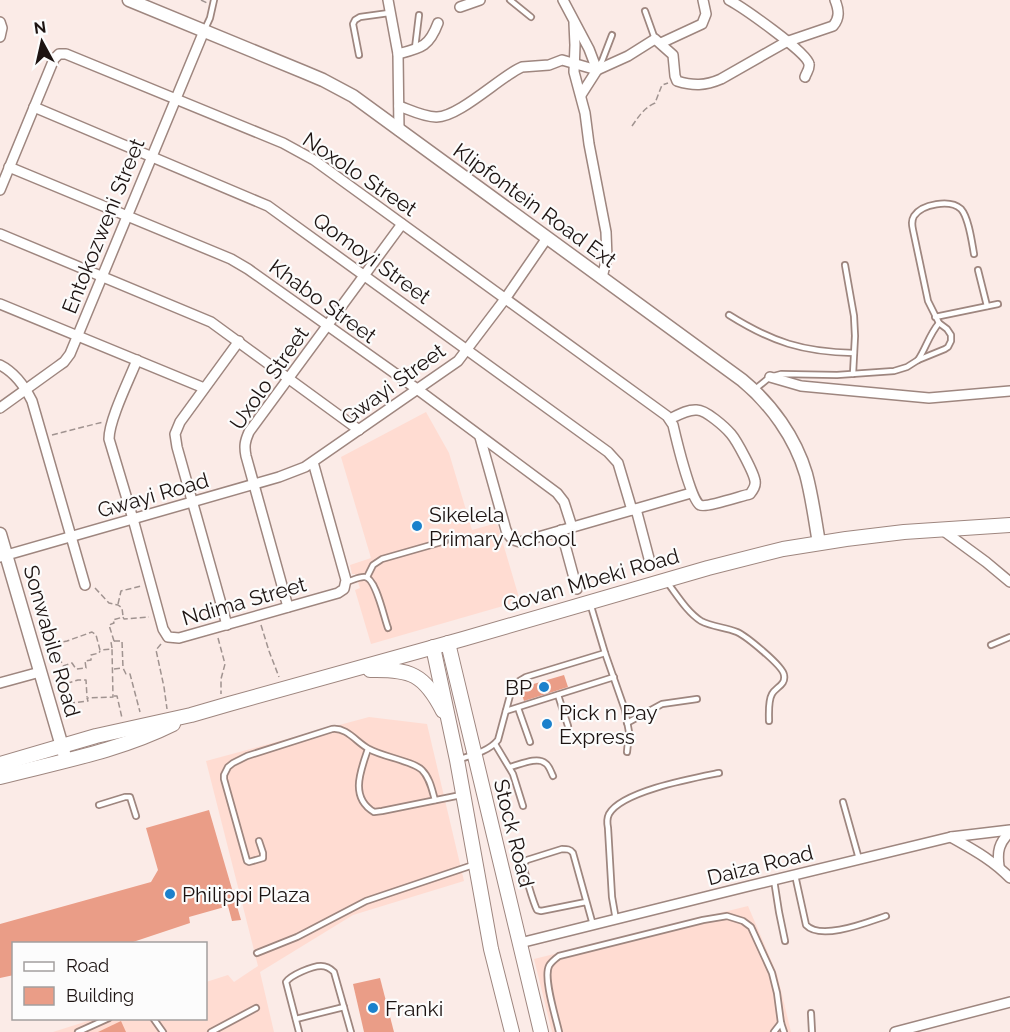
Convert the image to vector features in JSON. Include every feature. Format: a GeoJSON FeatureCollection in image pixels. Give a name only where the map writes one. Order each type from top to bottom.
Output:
{"type":"FeatureCollection","features":[{"type":"Feature","properties":{"kind":"main road","name":"Govan Mbeki Road"},"geometry":{"type":"LineString","coordinates":[[0,777],[126,729],[223,706],[665,580],[783,549],[941,529],[1010,525]]}},
{"type":"Feature","properties":{"kind":"main road","name":"Stock Road"},"geometry":{"type":"LineString","coordinates":[[447,644],[541,1032]]}},
{"type":"Feature","properties":{"kind":"main road","name":"Stock Road"},"geometry":{"type":"LineString","coordinates":[[433,647],[452,730],[491,949],[512,1032]]}},
{"type":"Feature","properties":{"kind":"main road"},"geometry":{"type":"LineString","coordinates":[[353,669],[394,670],[418,677],[435,697],[452,730]]}},
{"type":"Feature","properties":{"kind":"main road","name":"Govan Mbeki Road"},"geometry":{"type":"LineString","coordinates":[[0,764],[64,753],[101,751],[148,735],[191,714]]}},
{"type":"Feature","properties":{"kind":"street","name":"Klipfontein Road Ext"},"geometry":{"type":"LineString","coordinates":[[129,0],[329,83],[353,96],[729,370],[754,390],[781,423],[798,453],[809,486],[819,543]]}},
{"type":"Feature","properties":{"kind":"street"},"geometry":{"type":"LineString","coordinates":[[390,0],[389,13],[398,54],[399,131]]}},
{"type":"Feature","properties":{"kind":"street"},"geometry":{"type":"LineString","coordinates":[[460,7],[480,0]]}},
{"type":"Feature","properties":{"kind":"street"},"geometry":{"type":"LineString","coordinates":[[563,0],[589,49],[597,70]]}},
{"type":"Feature","properties":{"kind":"street"},"geometry":{"type":"LineString","coordinates":[[581,95],[597,70],[658,41],[702,24],[706,14],[703,0]]}},
{"type":"Feature","properties":{"kind":"street"},"geometry":{"type":"LineString","coordinates":[[729,0],[746,9],[808,60],[809,67],[805,77]]}},
{"type":"Feature","properties":{"kind":"street"},"geometry":{"type":"LineString","coordinates":[[658,41],[673,55],[677,81],[696,86],[711,83],[786,42],[832,26],[836,23],[838,16],[835,0]]}},
{"type":"Feature","properties":{"kind":"street"},"geometry":{"type":"LineString","coordinates":[[574,21],[573,72],[585,113],[606,232],[607,258],[602,277]]}},
{"type":"Feature","properties":{"kind":"street"},"geometry":{"type":"LineString","coordinates":[[0,22],[2,28],[0,37]]}},
{"type":"Feature","properties":{"kind":"street"},"geometry":{"type":"LineString","coordinates":[[398,54],[415,50],[429,42],[438,23]]}},
{"type":"Feature","properties":{"kind":"street","name":"Entokozweni Street"},"geometry":{"type":"LineString","coordinates":[[0,408],[64,362],[69,354],[204,31]]}},
{"type":"Feature","properties":{"kind":"street","name":"Noxolo Street"},"geometry":{"type":"LineString","coordinates":[[0,190],[54,59],[62,54],[301,152],[670,419]]}},
{"type":"Feature","properties":{"kind":"street"},"geometry":{"type":"LineString","coordinates":[[399,106],[432,117],[445,116],[518,69],[549,65],[562,60],[597,70]]}},
{"type":"Feature","properties":{"kind":"street","name":"Qomoyi Street"},"geometry":{"type":"LineString","coordinates":[[34,107],[268,206],[608,452],[618,463],[651,566]]}},
{"type":"Feature","properties":{"kind":"street","name":"Khabo Street"},"geometry":{"type":"LineString","coordinates":[[9,167],[240,264],[417,389],[560,495],[572,527]]}},
{"type":"Feature","properties":{"kind":"street","name":"Uxolo Street"},"geometry":{"type":"LineString","coordinates":[[288,607],[253,485],[244,450],[245,440],[402,224]]}},
{"type":"Feature","properties":{"kind":"street"},"geometry":{"type":"LineString","coordinates":[[0,234],[211,322],[359,430]]}},
{"type":"Feature","properties":{"kind":"street","name":"Gwayi Street"},"geometry":{"type":"LineString","coordinates":[[313,462],[458,361],[547,238]]}},
{"type":"Feature","properties":{"kind":"street"},"geometry":{"type":"LineString","coordinates":[[0,304],[204,388]]}},
{"type":"Feature","properties":{"kind":"street"},"geometry":{"type":"LineString","coordinates":[[227,625],[175,434],[180,422],[239,341]]}},
{"type":"Feature","properties":{"kind":"street","name":"Ndima Street"},"geometry":{"type":"LineString","coordinates":[[137,360],[109,432],[109,439],[164,633],[168,637],[178,638],[227,625],[338,593],[344,589],[346,582]]}},
{"type":"Feature","properties":{"kind":"street"},"geometry":{"type":"LineString","coordinates":[[0,365],[10,371],[33,404],[85,585]]}},
{"type":"Feature","properties":{"kind":"street"},"geometry":{"type":"LineString","coordinates":[[770,377],[801,386],[929,398],[1010,391]]}},
{"type":"Feature","properties":{"kind":"street"},"geometry":{"type":"LineString","coordinates":[[694,410],[704,412],[730,433],[754,474],[754,488],[750,494],[700,506],[691,493],[670,419],[678,414],[694,410]]}},
{"type":"Feature","properties":{"kind":"street"},"geometry":{"type":"LineString","coordinates":[[480,436],[507,531],[511,539],[521,542],[691,493]]}},
{"type":"Feature","properties":{"kind":"street"},"geometry":{"type":"LineString","coordinates":[[313,462],[346,582]]}},
{"type":"Feature","properties":{"kind":"street","name":"Gwayi Road"},"geometry":{"type":"LineString","coordinates":[[3,556],[253,485],[292,473],[313,462]]}},
{"type":"Feature","properties":{"kind":"street"},"geometry":{"type":"LineString","coordinates":[[941,529],[1010,582]]}},
{"type":"Feature","properties":{"kind":"street"},"geometry":{"type":"LineString","coordinates":[[561,530],[577,589]]}},
{"type":"Feature","properties":{"kind":"street","name":"Sonwabile Road"},"geometry":{"type":"LineString","coordinates":[[0,534],[3,556],[64,753]]}},
{"type":"Feature","properties":{"kind":"street"},"geometry":{"type":"LineString","coordinates":[[0,683],[39,668]]}},
{"type":"Feature","properties":{"kind":"street"},"geometry":{"type":"LineString","coordinates":[[999,866],[999,846],[1010,831]]}},
{"type":"Feature","properties":{"kind":"street","name":"Daiza Road"},"geometry":{"type":"LineString","coordinates":[[520,943],[951,837],[1010,831]]}},
{"type":"Feature","properties":{"kind":"street"},"geometry":{"type":"LineString","coordinates":[[951,837],[999,866],[1010,878]]}},
{"type":"Feature","properties":{"kind":"street"},"geometry":{"type":"LineString","coordinates":[[895,1032],[1010,1002]]}},
{"type":"Feature","properties":{"kind":"lane"},"geometry":{"type":"LineString","coordinates":[[204,31],[214,0]]}},
{"type":"Feature","properties":{"kind":"lane"},"geometry":{"type":"LineString","coordinates":[[510,0],[531,17]]}},
{"type":"Feature","properties":{"kind":"lane"},"geometry":{"type":"LineString","coordinates":[[645,11],[658,41]]}},
{"type":"Feature","properties":{"kind":"lane"},"geometry":{"type":"LineString","coordinates":[[359,55],[353,24],[355,20],[360,17],[389,13]]}},
{"type":"Feature","properties":{"kind":"lane"},"geometry":{"type":"LineString","coordinates":[[415,50],[419,15]]}},
{"type":"Feature","properties":{"kind":"lane"},"geometry":{"type":"LineString","coordinates":[[597,70],[612,35]]}},
{"type":"Feature","properties":{"kind":"lane"},"geometry":{"type":"LineString","coordinates":[[754,390],[770,377],[786,373],[853,374],[894,371],[907,368],[918,360],[945,349],[950,344],[950,332],[939,323],[928,301],[913,230],[913,217],[919,211],[935,205],[946,204],[962,210],[974,254]]}},
{"type":"Feature","properties":{"kind":"lane"},"geometry":{"type":"LineString","coordinates":[[845,265],[854,316],[853,374]]}},
{"type":"Feature","properties":{"kind":"lane"},"geometry":{"type":"LineString","coordinates":[[978,270],[987,306]]}},
{"type":"Feature","properties":{"kind":"lane"},"geometry":{"type":"LineString","coordinates":[[935,317],[998,304]]}},
{"type":"Feature","properties":{"kind":"lane"},"geometry":{"type":"LineString","coordinates":[[729,315],[747,327],[778,341],[827,353],[854,353]]}},
{"type":"Feature","properties":{"kind":"lane"},"geometry":{"type":"LineString","coordinates":[[918,360],[939,323]]}},
{"type":"Feature","properties":{"kind":"lane"},"geometry":{"type":"LineString","coordinates":[[367,577],[373,565],[382,559],[445,540]]}},
{"type":"Feature","properties":{"kind":"lane"},"geometry":{"type":"LineString","coordinates":[[346,582],[367,577]]}},
{"type":"Feature","properties":{"kind":"lane"},"geometry":{"type":"LineString","coordinates":[[367,577],[373,582],[388,628]]}},
{"type":"Feature","properties":{"kind":"lane"},"geometry":{"type":"LineString","coordinates":[[665,580],[698,618],[706,623],[740,633],[782,669],[784,680],[772,695],[769,722]]}},
{"type":"Feature","properties":{"kind":"lane"},"geometry":{"type":"LineString","coordinates":[[590,603],[604,653],[625,710],[629,732],[627,752]]}},
{"type":"Feature","properties":{"kind":"lane"},"geometry":{"type":"LineString","coordinates":[[991,645],[1010,637]]}},
{"type":"Feature","properties":{"kind":"lane"},"geometry":{"type":"LineString","coordinates":[[457,760],[495,744],[500,736],[512,688],[520,680],[604,653]]}},
{"type":"Feature","properties":{"kind":"lane"},"geometry":{"type":"LineString","coordinates":[[506,711],[614,677]]}},
{"type":"Feature","properties":{"kind":"lane"},"geometry":{"type":"LineString","coordinates":[[558,695],[568,726]]}},
{"type":"Feature","properties":{"kind":"lane"},"geometry":{"type":"LineString","coordinates":[[627,723],[662,704],[697,699]]}},
{"type":"Feature","properties":{"kind":"lane"},"geometry":{"type":"LineString","coordinates":[[518,708],[530,742]]}},
{"type":"Feature","properties":{"kind":"lane"},"geometry":{"type":"LineString","coordinates":[[259,841],[263,853],[262,858],[247,861],[224,779],[228,767],[247,756],[337,729],[344,731],[368,749],[420,768],[429,779],[435,800]]}},
{"type":"Feature","properties":{"kind":"lane"},"geometry":{"type":"LineString","coordinates":[[495,744],[516,780],[523,806]]}},
{"type":"Feature","properties":{"kind":"lane"},"geometry":{"type":"LineString","coordinates":[[368,749],[358,783],[362,798],[370,809],[378,812],[464,795]]}},
{"type":"Feature","properties":{"kind":"lane"},"geometry":{"type":"LineString","coordinates":[[510,767],[540,760],[548,765],[553,776]]}},
{"type":"Feature","properties":{"kind":"lane"},"geometry":{"type":"LineString","coordinates":[[616,920],[612,897],[607,819],[609,814],[624,801],[647,790],[719,773]]}},
{"type":"Feature","properties":{"kind":"lane"},"geometry":{"type":"LineString","coordinates":[[99,805],[128,797],[131,799],[136,816]]}},
{"type":"Feature","properties":{"kind":"lane"},"geometry":{"type":"LineString","coordinates":[[843,802],[859,859]]}},
{"type":"Feature","properties":{"kind":"lane"},"geometry":{"type":"LineString","coordinates":[[586,902],[537,910],[533,902],[525,862],[562,849],[571,851],[593,925]]}},
{"type":"Feature","properties":{"kind":"lane"},"geometry":{"type":"LineString","coordinates":[[257,953],[297,937],[366,901],[476,864]]}},
{"type":"Feature","properties":{"kind":"lane"},"geometry":{"type":"LineString","coordinates":[[795,874],[806,925],[812,930],[825,932],[857,926],[886,916]]}},
{"type":"Feature","properties":{"kind":"lane"},"geometry":{"type":"LineString","coordinates":[[774,880],[786,940]]}},
{"type":"Feature","properties":{"kind":"lane"},"geometry":{"type":"LineString","coordinates":[[559,1032],[547,975],[550,963],[559,956],[703,920],[728,916],[743,921],[751,927],[772,973],[784,1032]]}},
{"type":"Feature","properties":{"kind":"lane"},"geometry":{"type":"LineString","coordinates":[[299,1032],[286,982],[290,976],[319,966],[329,968],[334,972],[351,1032]]}},
{"type":"Feature","properties":{"kind":"lane"},"geometry":{"type":"LineString","coordinates":[[296,1019],[344,1007]]}},
{"type":"Feature","properties":{"kind":"lane"},"geometry":{"type":"LineString","coordinates":[[211,1032],[256,1008]]}},
{"type":"Feature","properties":{"kind":"lane"},"geometry":{"type":"LineString","coordinates":[[811,1013],[812,1032]]}},
{"type":"Feature","properties":{"kind":"lane"},"geometry":{"type":"LineString","coordinates":[[78,1032],[105,1020]]}},
{"type":"Feature","properties":{"kind":"lane"},"geometry":{"type":"LineString","coordinates":[[774,1032],[781,1023]]}},
{"type":"Feature","properties":{"kind":"path"},"geometry":{"type":"LineString","coordinates":[[632,126],[640,114],[656,104],[662,85],[677,81]]}},
{"type":"Feature","properties":{"kind":"path"},"geometry":{"type":"LineString","coordinates":[[42,437],[113,421]]}},
{"type":"Feature","properties":{"kind":"path"},"geometry":{"type":"LineString","coordinates":[[118,605],[122,591],[150,584]]}},
{"type":"Feature","properties":{"kind":"path"},"geometry":{"type":"LineString","coordinates":[[85,585],[93,586],[109,603],[122,608],[123,617]]}},
{"type":"Feature","properties":{"kind":"path"},"geometry":{"type":"LineString","coordinates":[[114,641],[109,624],[114,623],[113,620],[123,617],[124,619],[137,619],[159,615]]}},
{"type":"Feature","properties":{"kind":"path"},"geometry":{"type":"LineString","coordinates":[[258,616],[282,689]]}},
{"type":"Feature","properties":{"kind":"path"},"geometry":{"type":"LineString","coordinates":[[215,628],[225,664],[221,679],[223,706]]}},
{"type":"Feature","properties":{"kind":"path"},"geometry":{"type":"LineString","coordinates":[[33,648],[67,641],[92,632],[96,635],[100,650]]}},
{"type":"Feature","properties":{"kind":"path"},"geometry":{"type":"LineString","coordinates":[[168,637],[156,650],[168,719]]}},
{"type":"Feature","properties":{"kind":"path"},"geometry":{"type":"LineString","coordinates":[[113,697],[111,642],[114,641]]}},
{"type":"Feature","properties":{"kind":"path"},"geometry":{"type":"LineString","coordinates":[[114,641],[122,641],[123,669],[126,674],[130,674],[144,724]]}},
{"type":"Feature","properties":{"kind":"path"},"geometry":{"type":"LineString","coordinates":[[39,668],[46,661],[61,661],[63,666],[72,663],[76,669],[86,668],[85,661],[91,660],[91,655],[99,653],[100,650],[112,649]]}},
{"type":"Feature","properties":{"kind":"path"},"geometry":{"type":"LineString","coordinates":[[113,669],[123,669]]}},
{"type":"Feature","properties":{"kind":"path"},"geometry":{"type":"LineString","coordinates":[[45,688],[86,680],[88,701],[71,703]]}},
{"type":"Feature","properties":{"kind":"path"},"geometry":{"type":"LineString","coordinates":[[53,718],[73,710],[67,683]]}},
{"type":"Feature","properties":{"kind":"path"},"geometry":{"type":"LineString","coordinates":[[87,698],[117,696],[126,729]]}},
{"type":"Feature","properties":{"kind":"shaded area","name":"Sikelela Primary Achool"},"geometry":{"type":"Polygon","coordinates":[[[426,412],[449,453],[472,530],[497,523],[520,601],[371,644],[355,590],[360,588],[350,565],[371,558],[341,457],[426,412]]]}},
{"type":"Feature","properties":{"kind":"shaded area"},"geometry":{"type":"Polygon","coordinates":[[[369,717],[427,724],[464,881],[353,915],[260,972],[274,1032],[53,1032],[91,1020],[207,1020],[207,982],[228,975],[234,982],[258,966],[206,761],[369,717]]]}},
{"type":"Feature","properties":{"kind":"shaded area"},"geometry":{"type":"Polygon","coordinates":[[[748,906],[777,974],[791,1032],[552,1032],[534,959],[748,906]]]}},
{"type":"Feature","properties":{"kind":"building"},"geometry":{"type":"Polygon","coordinates":[[[564,675],[568,687],[524,701],[520,688],[564,675]]]}},
{"type":"Feature","properties":{"kind":"building","name":"Philippi Plaza"},"geometry":{"type":"Polygon","coordinates":[[[209,810],[241,920],[232,921],[228,906],[189,917],[190,923],[133,942],[12,942],[12,975],[0,978],[0,924],[151,882],[158,870],[146,828],[209,810]]]}},
{"type":"Feature","properties":{"kind":"building","name":"Franki"},"geometry":{"type":"Polygon","coordinates":[[[380,978],[394,1032],[364,1032],[353,984],[380,978]]]}},
{"type":"Feature","properties":{"kind":"building"},"geometry":{"type":"Polygon","coordinates":[[[121,1021],[126,1032],[98,1032],[121,1021]]]}},
{"type":"Feature","properties":{"kind":"place","name":"Sikelela Primary Achool"},"geometry":{"type":"Point","coordinates":[417,526]}},
{"type":"Feature","properties":{"kind":"place","name":"BP"},"geometry":{"type":"Point","coordinates":[544,687]}},
{"type":"Feature","properties":{"kind":"place","name":"Pick n Pay Express"},"geometry":{"type":"Point","coordinates":[547,724]}},
{"type":"Feature","properties":{"kind":"place","name":"Philippi Plaza"},"geometry":{"type":"Point","coordinates":[170,894]}},
{"type":"Feature","properties":{"kind":"place","name":"Franki"},"geometry":{"type":"Point","coordinates":[373,1008]}}]}
